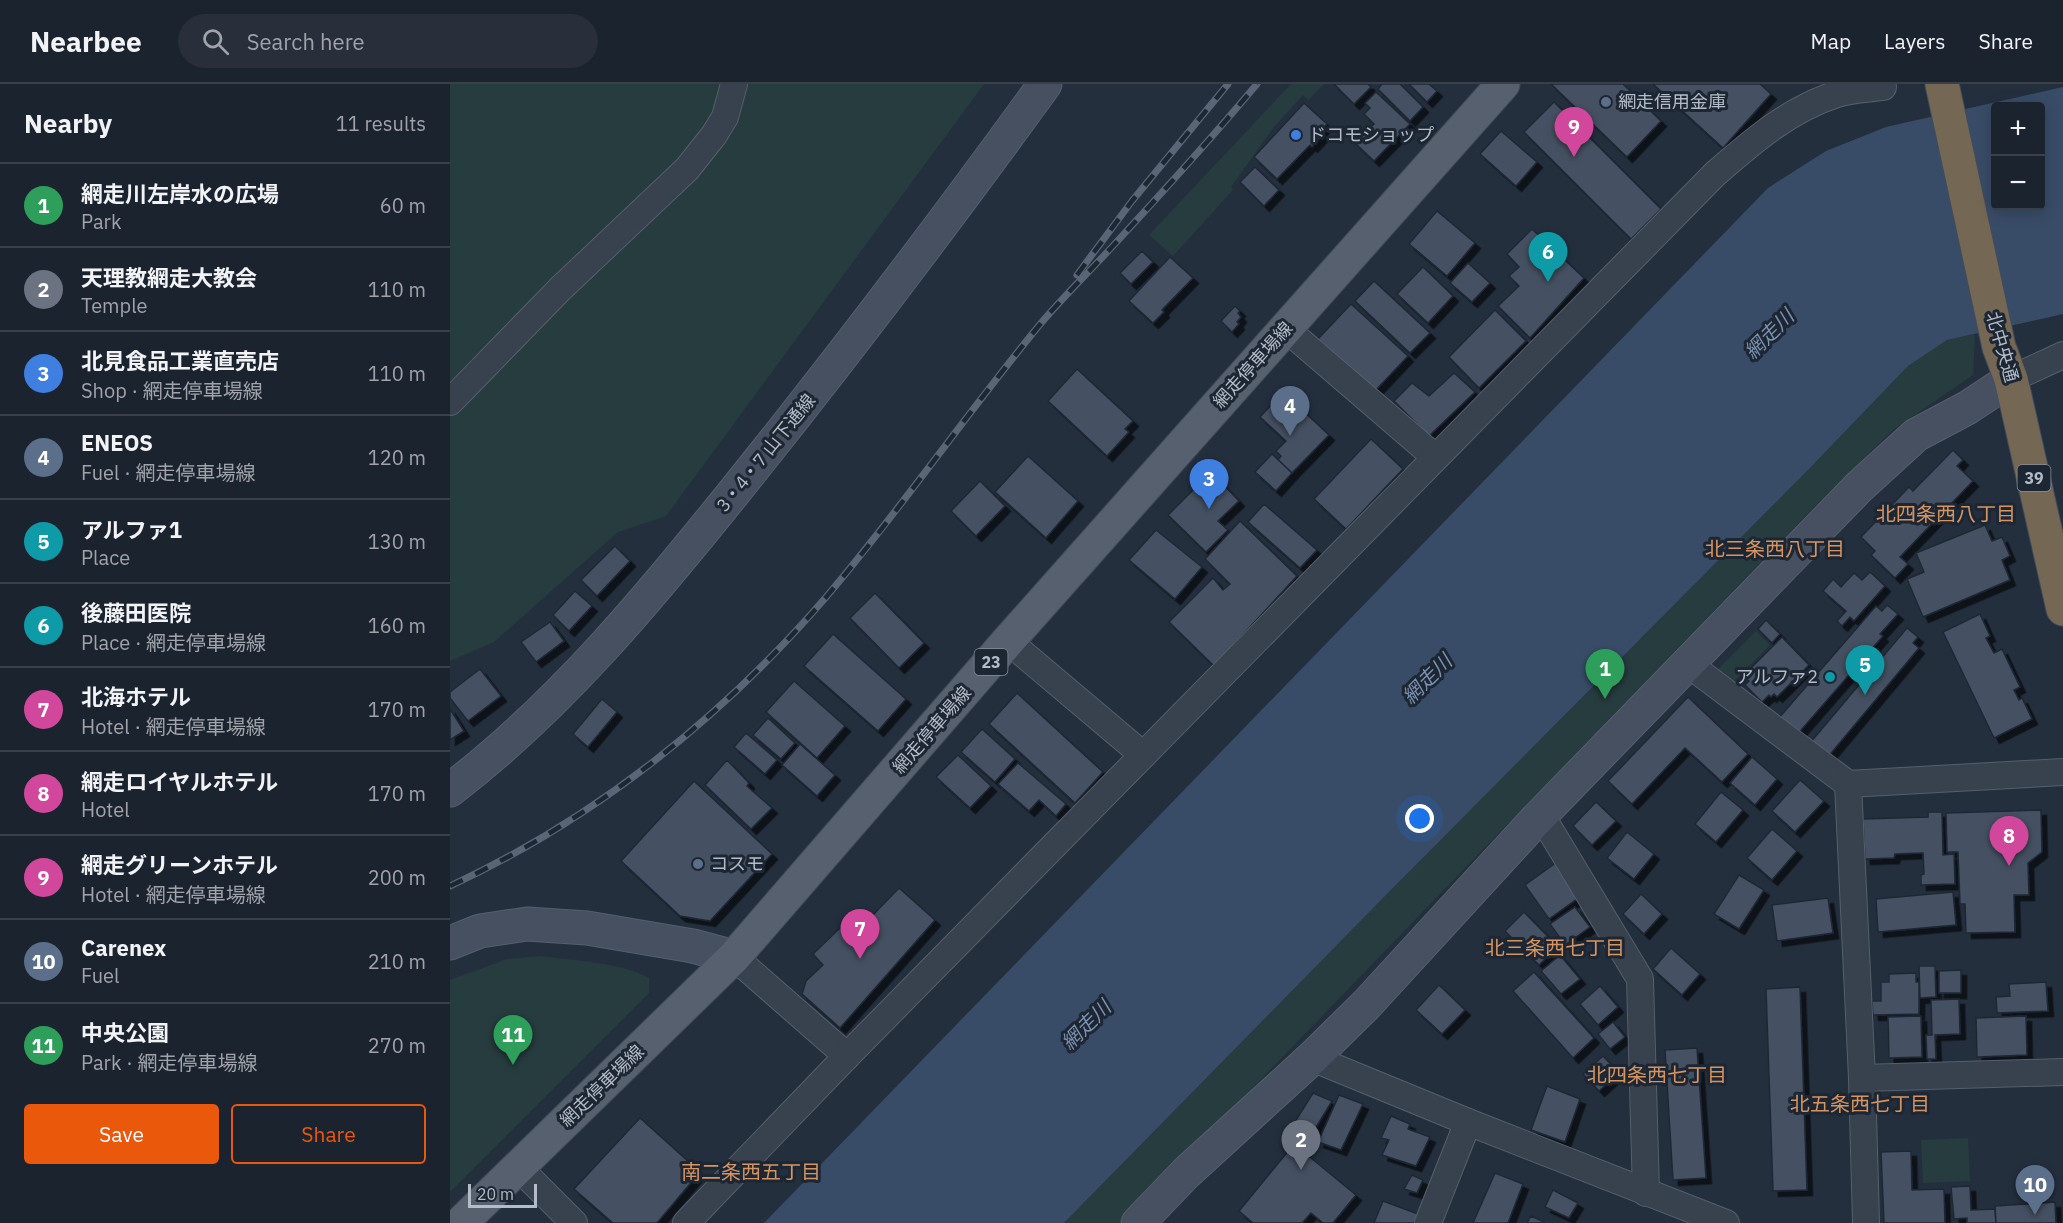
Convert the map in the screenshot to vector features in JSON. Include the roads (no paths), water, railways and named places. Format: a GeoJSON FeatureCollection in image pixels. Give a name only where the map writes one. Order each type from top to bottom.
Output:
{"type":"FeatureCollection","features":[{"type":"Feature","properties":{"kind":"highway","name":"北中央通"},"geometry":{"type":"LineString","coordinates":[[1942,84],[1999,347],[2012,379],[2063,609]]}},
{"type":"Feature","properties":{"kind":"main road","name":"網走停車場線"},"geometry":{"type":"LineString","coordinates":[[461,1223],[735,957],[1008,641],[1503,84]]}},
{"type":"Feature","properties":{"kind":"street"},"geometry":{"type":"LineString","coordinates":[[450,402],[560,289],[687,169],[714,135],[724,117],[734,84]]}},
{"type":"Feature","properties":{"kind":"street","name":"3・4・7 山下通線"},"geometry":{"type":"LineString","coordinates":[[450,790],[540,713],[602,647],[701,533],[870,322],[1045,84]]}},
{"type":"Feature","properties":{"kind":"street"},"geometry":{"type":"LineString","coordinates":[[686,1223],[847,1056],[1714,174],[1763,132],[1801,110],[1839,93],[1883,87]]}},
{"type":"Feature","properties":{"kind":"street"},"geometry":{"type":"LineString","coordinates":[[1285,328],[1436,457]]}},
{"type":"Feature","properties":{"kind":"street"},"geometry":{"type":"LineString","coordinates":[[1138,1223],[1186,1173],[1312,1058],[1420,949],[1541,815],[1859,487],[1916,435],[1967,408],[2012,379],[2063,355]]}},
{"type":"Feature","properties":{"kind":"street"},"geometry":{"type":"LineString","coordinates":[[1008,641],[1143,755]]}},
{"type":"Feature","properties":{"kind":"street"},"geometry":{"type":"LineString","coordinates":[[1687,663],[1848,784],[2063,772]]}},
{"type":"Feature","properties":{"kind":"street"},"geometry":{"type":"LineString","coordinates":[[1848,784],[1862,1078],[1866,1223]]}},
{"type":"Feature","properties":{"kind":"street"},"geometry":{"type":"LineString","coordinates":[[1541,815],[1640,979],[1646,1192]]}},
{"type":"Feature","properties":{"kind":"street"},"geometry":{"type":"LineString","coordinates":[[450,943],[480,931],[527,924],[598,930],[693,946],[735,957],[847,1056]]}},
{"type":"Feature","properties":{"kind":"street"},"geometry":{"type":"LineString","coordinates":[[1312,1058],[1726,1223]]}},
{"type":"Feature","properties":{"kind":"street"},"geometry":{"type":"LineString","coordinates":[[1862,1078],[2063,1072]]}},
{"type":"Feature","properties":{"kind":"street"},"geometry":{"type":"LineString","coordinates":[[1428,1223],[1468,1122]]}},
{"type":"Feature","properties":{"kind":"street"},"geometry":{"type":"LineString","coordinates":[[519,1168],[574,1223]]}},
{"type":"Feature","properties":{"kind":"water","name":"網走川"},"geometry":{"type":"Polygon","coordinates":[[[2063,87],[2063,314],[1947,340],[1908,366],[1064,1223],[764,1223],[1768,188],[1826,151],[1886,127],[1991,103],[1991,210],[2045,210],[2045,102],[1997,102],[2063,87]]]}},
{"type":"Feature","properties":{"kind":"railway"},"geometry":{"type":"LineString","coordinates":[[1077,275],[1132,201],[1228,84]]}},
{"type":"Feature","properties":{"kind":"railway"},"geometry":{"type":"LineString","coordinates":[[450,886],[504,859],[606,797],[654,761],[745,683],[827,596],[1046,318],[1167,187],[1257,84]]}},
{"type":"Feature","properties":{"kind":"place","name":"網走信用金庫"},"geometry":{"type":"Point","coordinates":[1606,102]}},
{"type":"Feature","properties":{"kind":"place","name":"ドコモショップ"},"geometry":{"type":"Point","coordinates":[1296,135]}},
{"type":"Feature","properties":{"kind":"place","name":"網走グリーンホテル"},"geometry":{"type":"Point","coordinates":[1574,157]}},
{"type":"Feature","properties":{"kind":"place","name":"後藤田医院"},"geometry":{"type":"Point","coordinates":[1548,282]}},
{"type":"Feature","properties":{"kind":"place","name":"ENEOS"},"geometry":{"type":"Point","coordinates":[1290,436]}},
{"type":"Feature","properties":{"kind":"place","name":"北見食品工業直売店"},"geometry":{"type":"Point","coordinates":[1209,509]}},
{"type":"Feature","properties":{"kind":"place","name":"アルファ2"},"geometry":{"type":"Point","coordinates":[1830,677]}},
{"type":"Feature","properties":{"kind":"place","name":"アルファ1"},"geometry":{"type":"Point","coordinates":[1865,695]}},
{"type":"Feature","properties":{"kind":"place","name":"網走川左岸水の広場"},"geometry":{"type":"Point","coordinates":[1605,699]}},
{"type":"Feature","properties":{"kind":"place","name":"コスモ"},"geometry":{"type":"Point","coordinates":[698,864]}},
{"type":"Feature","properties":{"kind":"place","name":"網走ロイヤルホテル"},"geometry":{"type":"Point","coordinates":[2009,866]}},
{"type":"Feature","properties":{"kind":"place","name":"北海ホテル"},"geometry":{"type":"Point","coordinates":[860,959]}},
{"type":"Feature","properties":{"kind":"place","name":"中央公園"},"geometry":{"type":"Point","coordinates":[513,1065]}},
{"type":"Feature","properties":{"kind":"place","name":"天理教網走大教会"},"geometry":{"type":"Point","coordinates":[1301,1170]}},
{"type":"Feature","properties":{"kind":"place","name":"Carenex"},"geometry":{"type":"Point","coordinates":[2035,1215]}},
{"type":"Feature","properties":{"kind":"district","name":"北四条西八丁目"},"geometry":{"type":"Point","coordinates":[1946,514]}},
{"type":"Feature","properties":{"kind":"district","name":"北三条西八丁目"},"geometry":{"type":"Point","coordinates":[1775,549]}},
{"type":"Feature","properties":{"kind":"district","name":"北三条西七丁目"},"geometry":{"type":"Point","coordinates":[1555,948]}},
{"type":"Feature","properties":{"kind":"district","name":"北四条西七丁目"},"geometry":{"type":"Point","coordinates":[1657,1075]}},
{"type":"Feature","properties":{"kind":"district","name":"北五条西七丁目"},"geometry":{"type":"Point","coordinates":[1860,1104]}},
{"type":"Feature","properties":{"kind":"district","name":"南二条西五丁目"},"geometry":{"type":"Point","coordinates":[751,1172]}}]}
